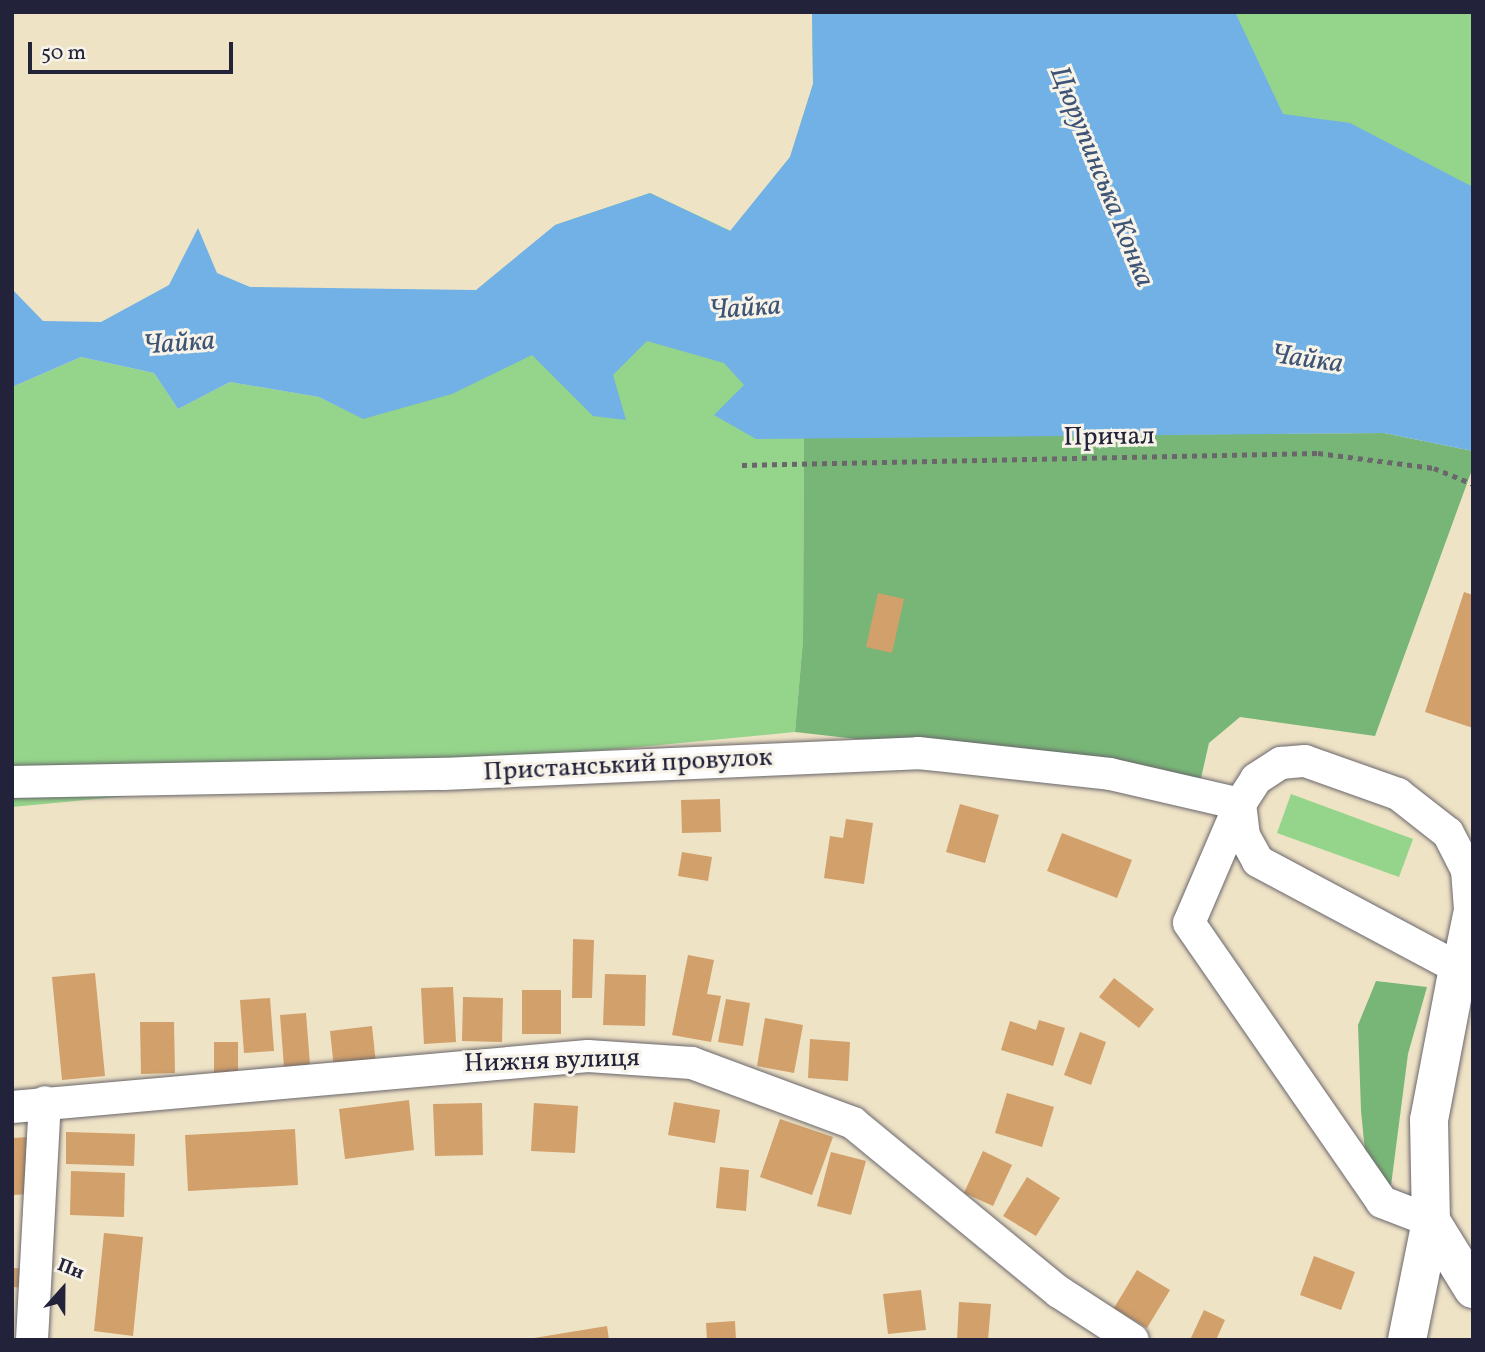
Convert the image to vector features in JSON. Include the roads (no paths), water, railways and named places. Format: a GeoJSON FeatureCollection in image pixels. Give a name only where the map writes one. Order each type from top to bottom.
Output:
{"type":"FeatureCollection","features":[{"type":"Feature","properties":{"kind":"street","name":"Пристанський провулок"},"geometry":{"type":"LineString","coordinates":[[12,782],[443,775],[918,753],[1110,774],[1240,804]]}},
{"type":"Feature","properties":{"kind":"street"},"geometry":{"type":"LineString","coordinates":[[1407,1340],[1431,1221],[1429,1120],[1465,972],[1470,910],[1467,870],[1448,833],[1423,809],[1305,761],[1280,763],[1256,779],[1240,804],[1189,923],[1382,1202],[1431,1221],[1473,1289]]}},
{"type":"Feature","properties":{"kind":"street"},"geometry":{"type":"LineString","coordinates":[[1240,804],[1244,836],[1258,862],[1465,972]]}},
{"type":"Feature","properties":{"kind":"street","name":"Нижня вулиця"},"geometry":{"type":"LineString","coordinates":[[12,1107],[588,1056],[692,1063],[853,1123],[1059,1292],[1133,1340]]}},
{"type":"Feature","properties":{"kind":"street"},"geometry":{"type":"LineString","coordinates":[[32,1340],[45,1102]]}},
{"type":"Feature","properties":{"kind":"water"},"geometry":{"type":"Polygon","coordinates":[[[812,12],[1235,12],[1283,114],[1350,123],[1473,187],[1473,451],[1384,433],[756,439],[714,415],[744,385],[724,363],[647,341],[613,375],[626,420],[593,416],[532,355],[452,394],[363,419],[319,397],[230,382],[178,409],[154,373],[81,357],[12,387],[12,289],[43,321],[101,322],[169,285],[198,228],[217,273],[250,287],[476,290],[555,225],[650,193],[730,231],[790,157],[813,84],[812,12]]]}},
{"type":"Feature","properties":{"kind":"water label","name":"Цюрупинська Конка"},"geometry":{"type":"Point","coordinates":[1101,177]}},
{"type":"Feature","properties":{"kind":"water label","name":"Чайка"},"geometry":{"type":"Point","coordinates":[745,309]}},
{"type":"Feature","properties":{"kind":"water label","name":"Чайка"},"geometry":{"type":"Point","coordinates":[179,344]}},
{"type":"Feature","properties":{"kind":"water label","name":"Чайка"},"geometry":{"type":"Point","coordinates":[1307,360]}}]}
